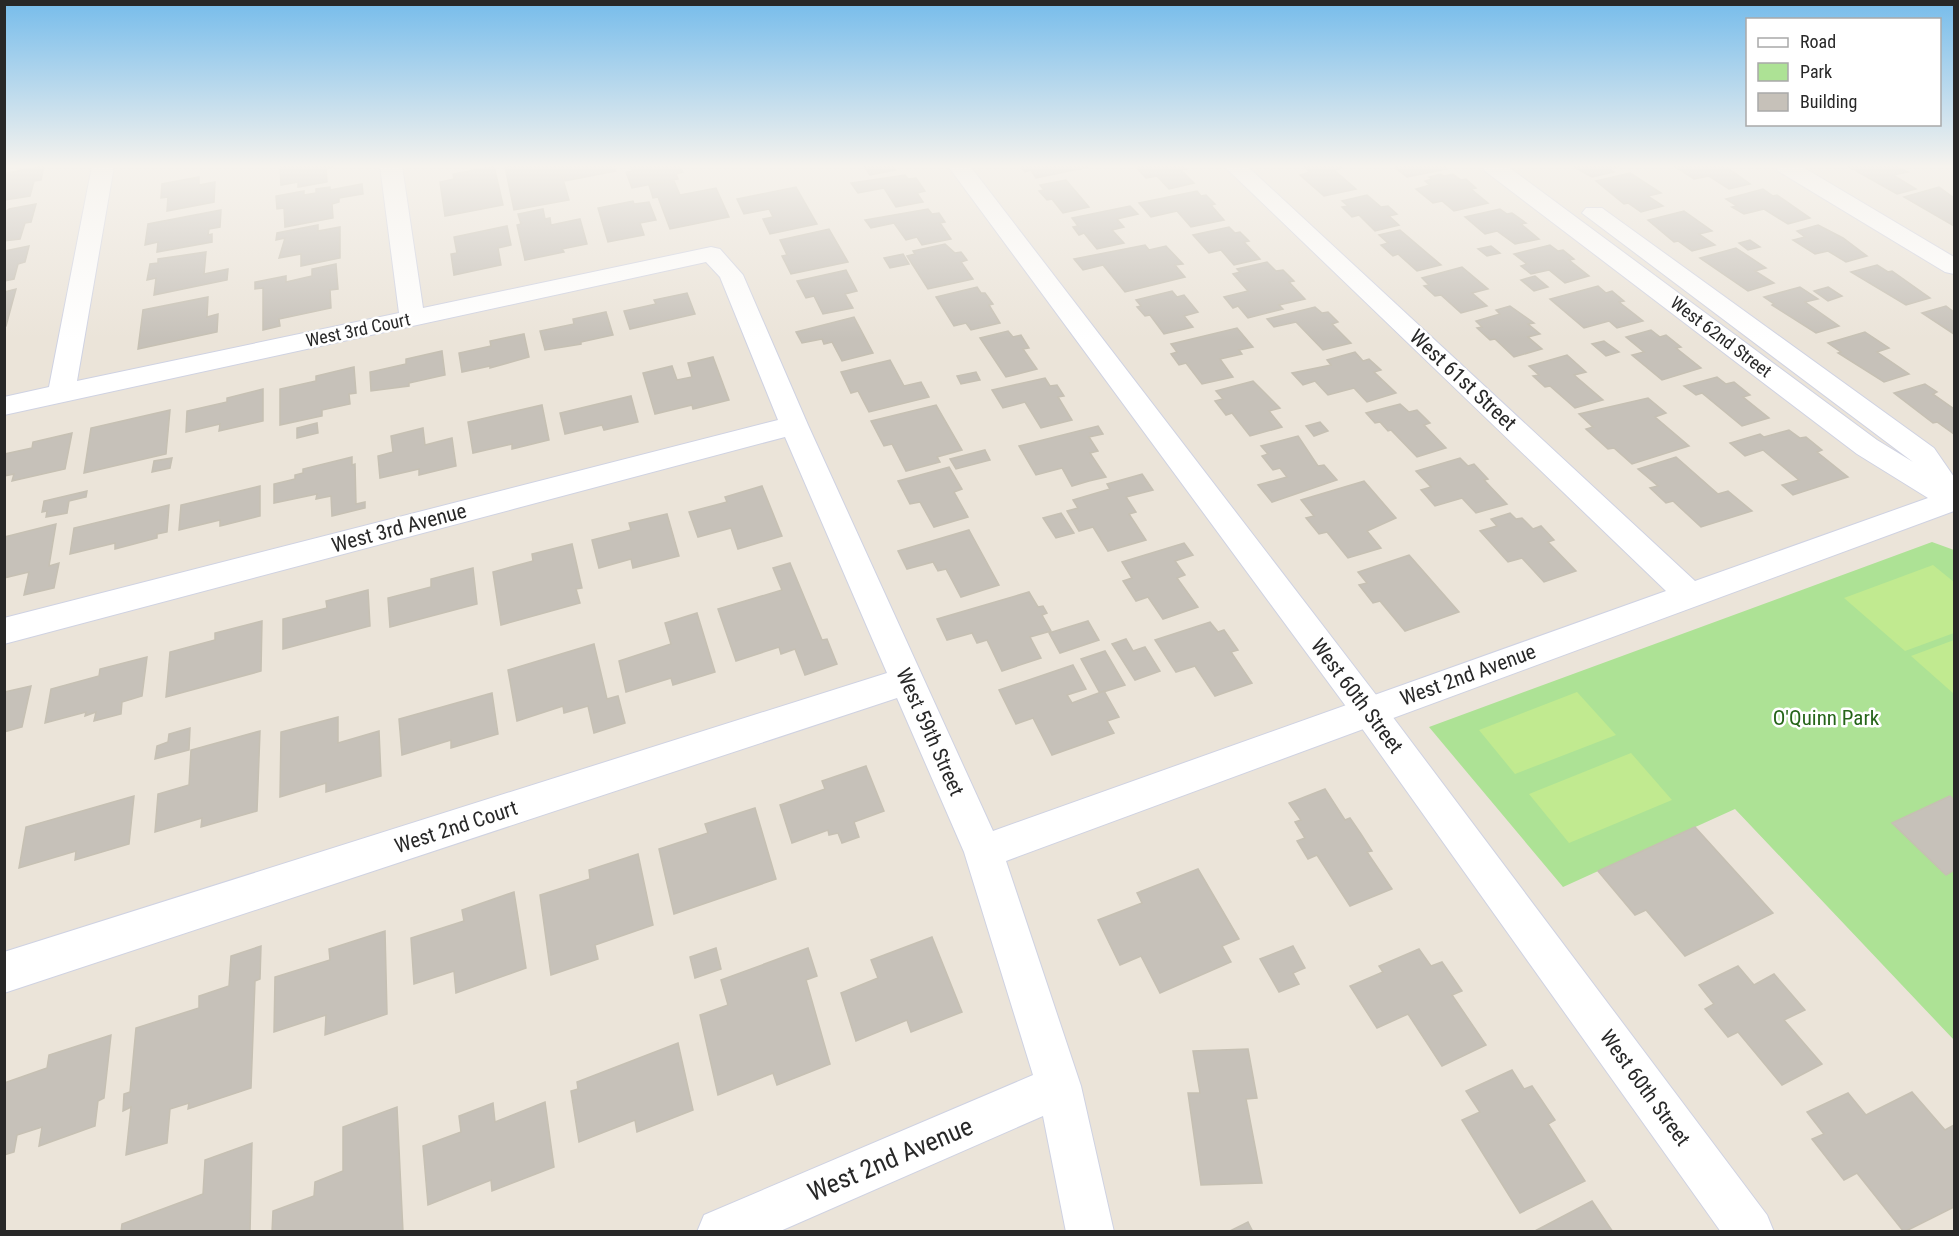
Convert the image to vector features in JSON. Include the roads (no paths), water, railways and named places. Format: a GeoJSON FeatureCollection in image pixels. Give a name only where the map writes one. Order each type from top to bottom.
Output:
{"type":"FeatureCollection","features":[{"type":"Feature","properties":{"kind":"street"},"geometry":{"type":"LineString","coordinates":[[61,394],[92,224]]}},
{"type":"Feature","properties":{"kind":"street"},"geometry":{"type":"LineString","coordinates":[[399,224],[412,318]]}},
{"type":"Feature","properties":{"kind":"street","name":"West 60th Street"},"geometry":{"type":"LineString","coordinates":[[1002,224],[1368,710],[1750,1232]]}},
{"type":"Feature","properties":{"kind":"street","name":"West 61st Street"},"geometry":{"type":"LineString","coordinates":[[1296,224],[1690,595]]}},
{"type":"Feature","properties":{"kind":"street","name":"West 62nd Street"},"geometry":{"type":"LineString","coordinates":[[1570,224],[1867,447],[1954,500]]}},
{"type":"Feature","properties":{"kind":"street","name":"West 62nd Street"},"geometry":{"type":"LineString","coordinates":[[1608,224],[1924,455],[1954,500]]}},
{"type":"Feature","properties":{"kind":"street"},"geometry":{"type":"LineString","coordinates":[[1882,224],[1954,267]]}},
{"type":"Feature","properties":{"kind":"street","name":"West 3rd Court"},"geometry":{"type":"LineString","coordinates":[[4,406],[711,254]]}},
{"type":"Feature","properties":{"kind":"street","name":"West 59th Street"},"geometry":{"type":"LineString","coordinates":[[711,254],[731,275],[794,425],[983,852],[1059,1086],[1090,1232]]}},
{"type":"Feature","properties":{"kind":"street","name":"West 3rd Avenue"},"geometry":{"type":"LineString","coordinates":[[4,631],[794,425]]}},
{"type":"Feature","properties":{"kind":"street","name":"West 2nd Avenue"},"geometry":{"type":"LineString","coordinates":[[983,852],[1368,710],[1954,500]]}},
{"type":"Feature","properties":{"kind":"street","name":"West 2nd Court"},"geometry":{"type":"LineString","coordinates":[[4,973],[907,681]]}},
{"type":"Feature","properties":{"kind":"street","name":"West 2nd Avenue"},"geometry":{"type":"LineString","coordinates":[[721,1232],[1059,1086]]}},
{"type":"Feature","properties":{"kind":"park label","name":"O'Quinn Park"},"geometry":{"type":"Point","coordinates":[1826,718]}}]}
